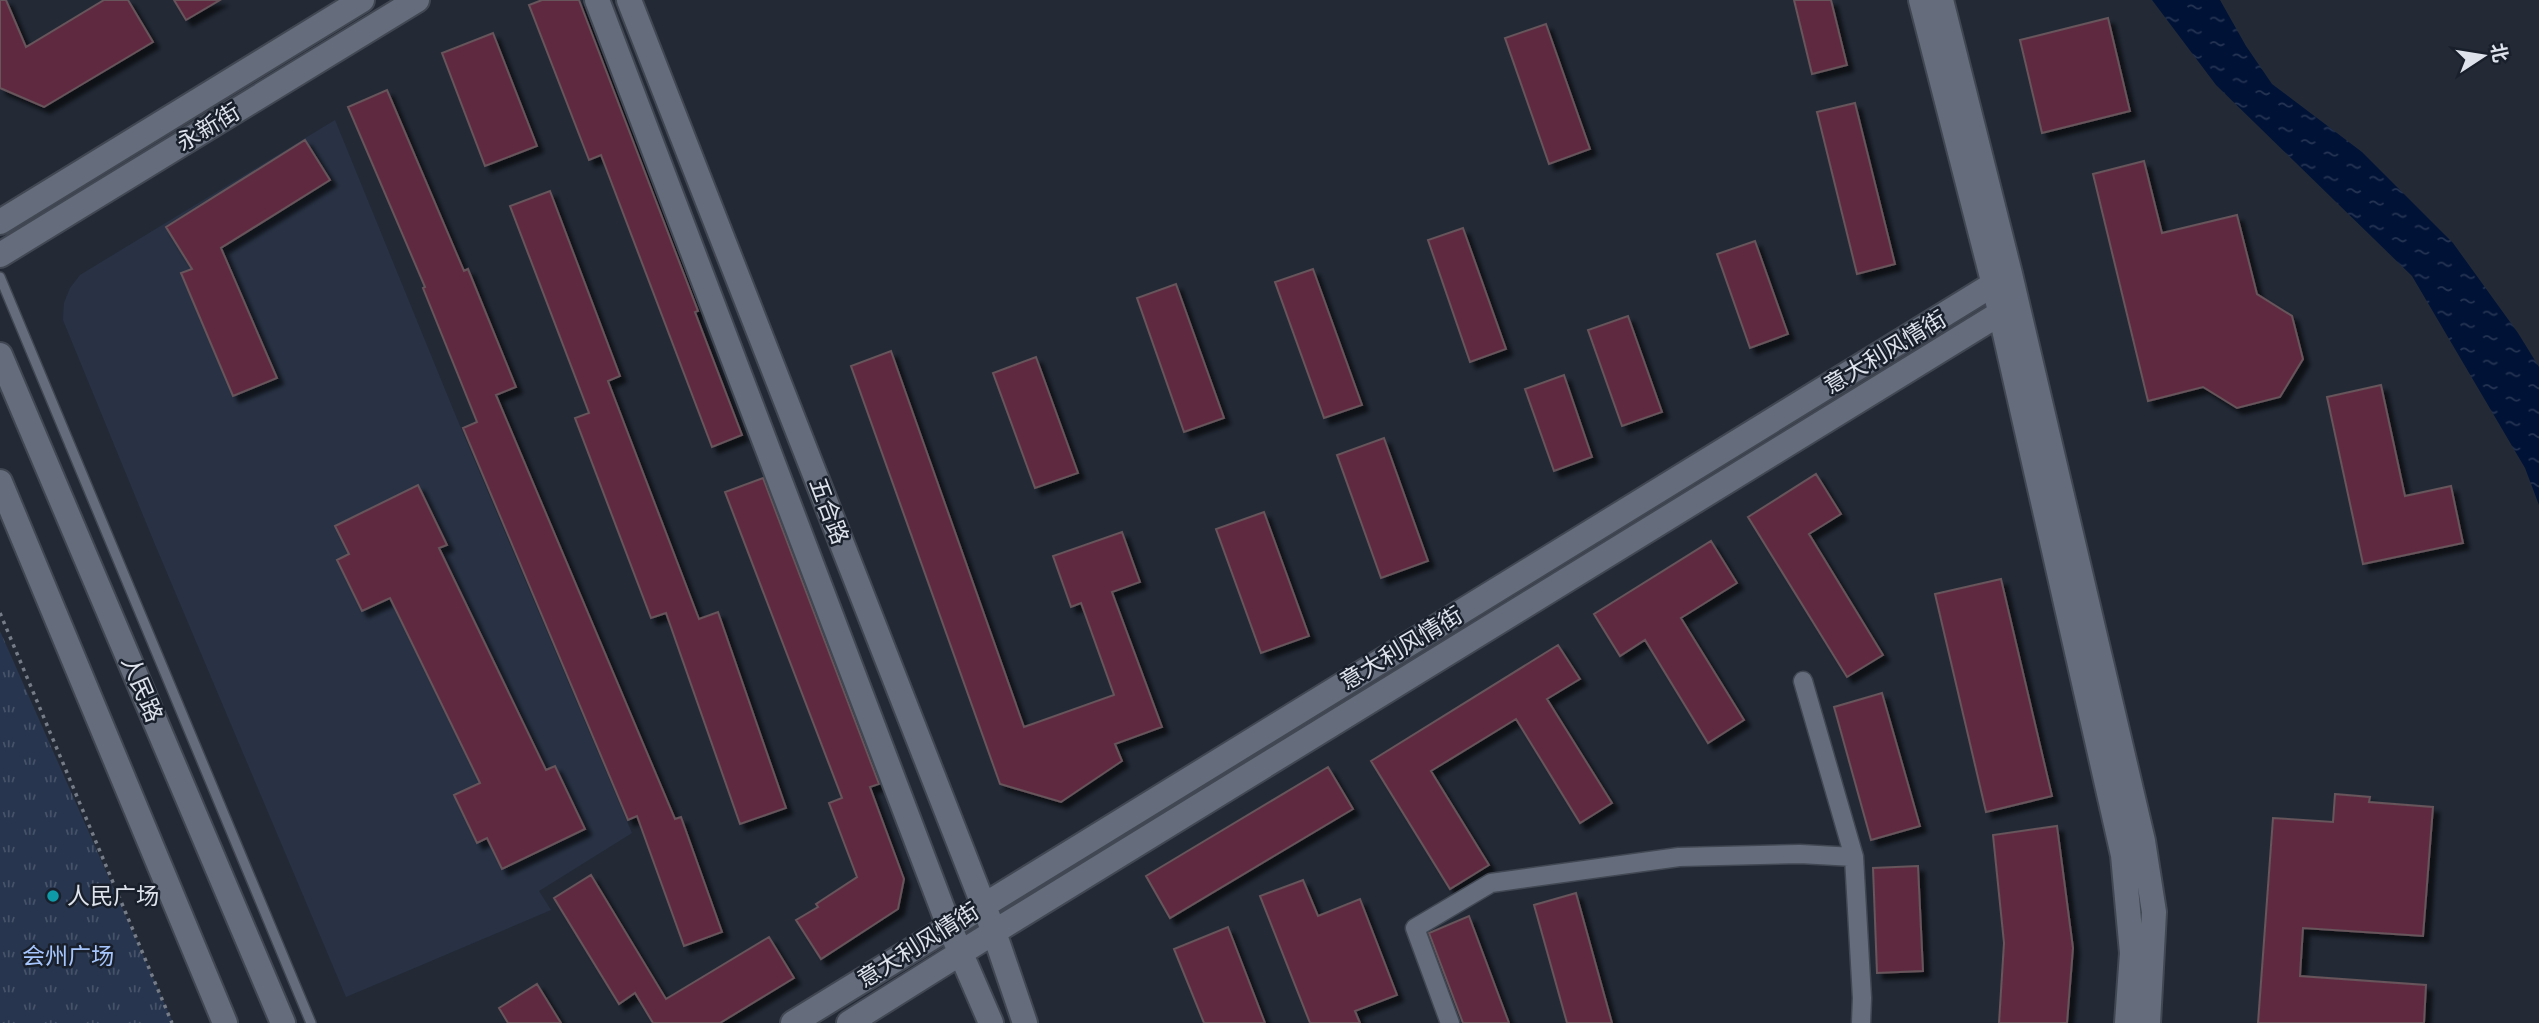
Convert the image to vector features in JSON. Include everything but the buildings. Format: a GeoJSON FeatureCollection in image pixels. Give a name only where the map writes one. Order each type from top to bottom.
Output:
{"type":"FeatureCollection","features":[{"type":"Feature","properties":{"kind":"street","name":"永新街"},"geometry":{"type":"LineString","coordinates":[[0,222],[362,0]]}},
{"type":"Feature","properties":{"kind":"street","name":"永新街"},"geometry":{"type":"LineString","coordinates":[[0,255],[416,0]]}},
{"type":"Feature","properties":{"kind":"street","name":"五合路"},"geometry":{"type":"LineString","coordinates":[[597,0],[949,926],[991,1023]]}},
{"type":"Feature","properties":{"kind":"street","name":"五合路"},"geometry":{"type":"LineString","coordinates":[[629,0],[994,932],[1025,1023]]}},
{"type":"Feature","properties":{"kind":"street"},"geometry":{"type":"LineString","coordinates":[[1921,0],[2002,279]]}},
{"type":"Feature","properties":{"kind":"street"},"geometry":{"type":"LineString","coordinates":[[1941,0],[2123,855],[2132,953],[2127,1023]]}},
{"type":"Feature","properties":{"kind":"street","name":"意大利风情街"},"geometry":{"type":"LineString","coordinates":[[793,1023],[2002,279]]}},
{"type":"Feature","properties":{"kind":"street","name":"意大利风情街"},"geometry":{"type":"LineString","coordinates":[[849,1023],[2008,310]]}},
{"type":"Feature","properties":{"kind":"street"},"geometry":{"type":"LineString","coordinates":[[2008,310],[2143,841],[2154,912],[2148,1023]]}},
{"type":"Feature","properties":{"kind":"street","name":"人民路"},"geometry":{"type":"LineString","coordinates":[[0,355],[284,1023]]}},
{"type":"Feature","properties":{"kind":"street"},"geometry":{"type":"LineString","coordinates":[[0,482],[225,1023]]}},
{"type":"Feature","properties":{"kind":"street"},"geometry":{"type":"LineString","coordinates":[[1804,681],[1854,858],[1861,1023]]}},
{"type":"Feature","properties":{"kind":"street"},"geometry":{"type":"LineString","coordinates":[[1450,1023],[1415,928],[1492,883],[1679,858],[1800,853],[1854,858]]}},
{"type":"Feature","properties":{"kind":"lane"},"geometry":{"type":"LineString","coordinates":[[0,277],[311,1023]]}},
{"type":"Feature","properties":{"kind":"path"},"geometry":{"type":"LineString","coordinates":[[0,613],[172,1023]]}},
{"type":"Feature","properties":{"kind":"shaded area"},"geometry":{"type":"Polygon","coordinates":[[[335,120],[455,414],[632,833],[539,891],[551,910],[346,997],[63,320],[64,303],[70,288],[80,275],[335,120]]]}},
{"type":"Feature","properties":{"kind":"green space","name":"会州广场"},"geometry":{"type":"Polygon","coordinates":[[[0,631],[173,1023],[0,1023],[0,631]]]}},
{"type":"Feature","properties":{"kind":"water"},"geometry":{"type":"Polygon","coordinates":[[[2152,0],[2220,0],[2246,46],[2272,84],[2362,152],[2453,243],[2518,333],[2539,367],[2539,505],[2525,468],[2412,276],[2216,85],[2152,0]]]}},
{"type":"Feature","properties":{"kind":"place","name":"人民广场"},"geometry":{"type":"Point","coordinates":[53,896]}}]}
